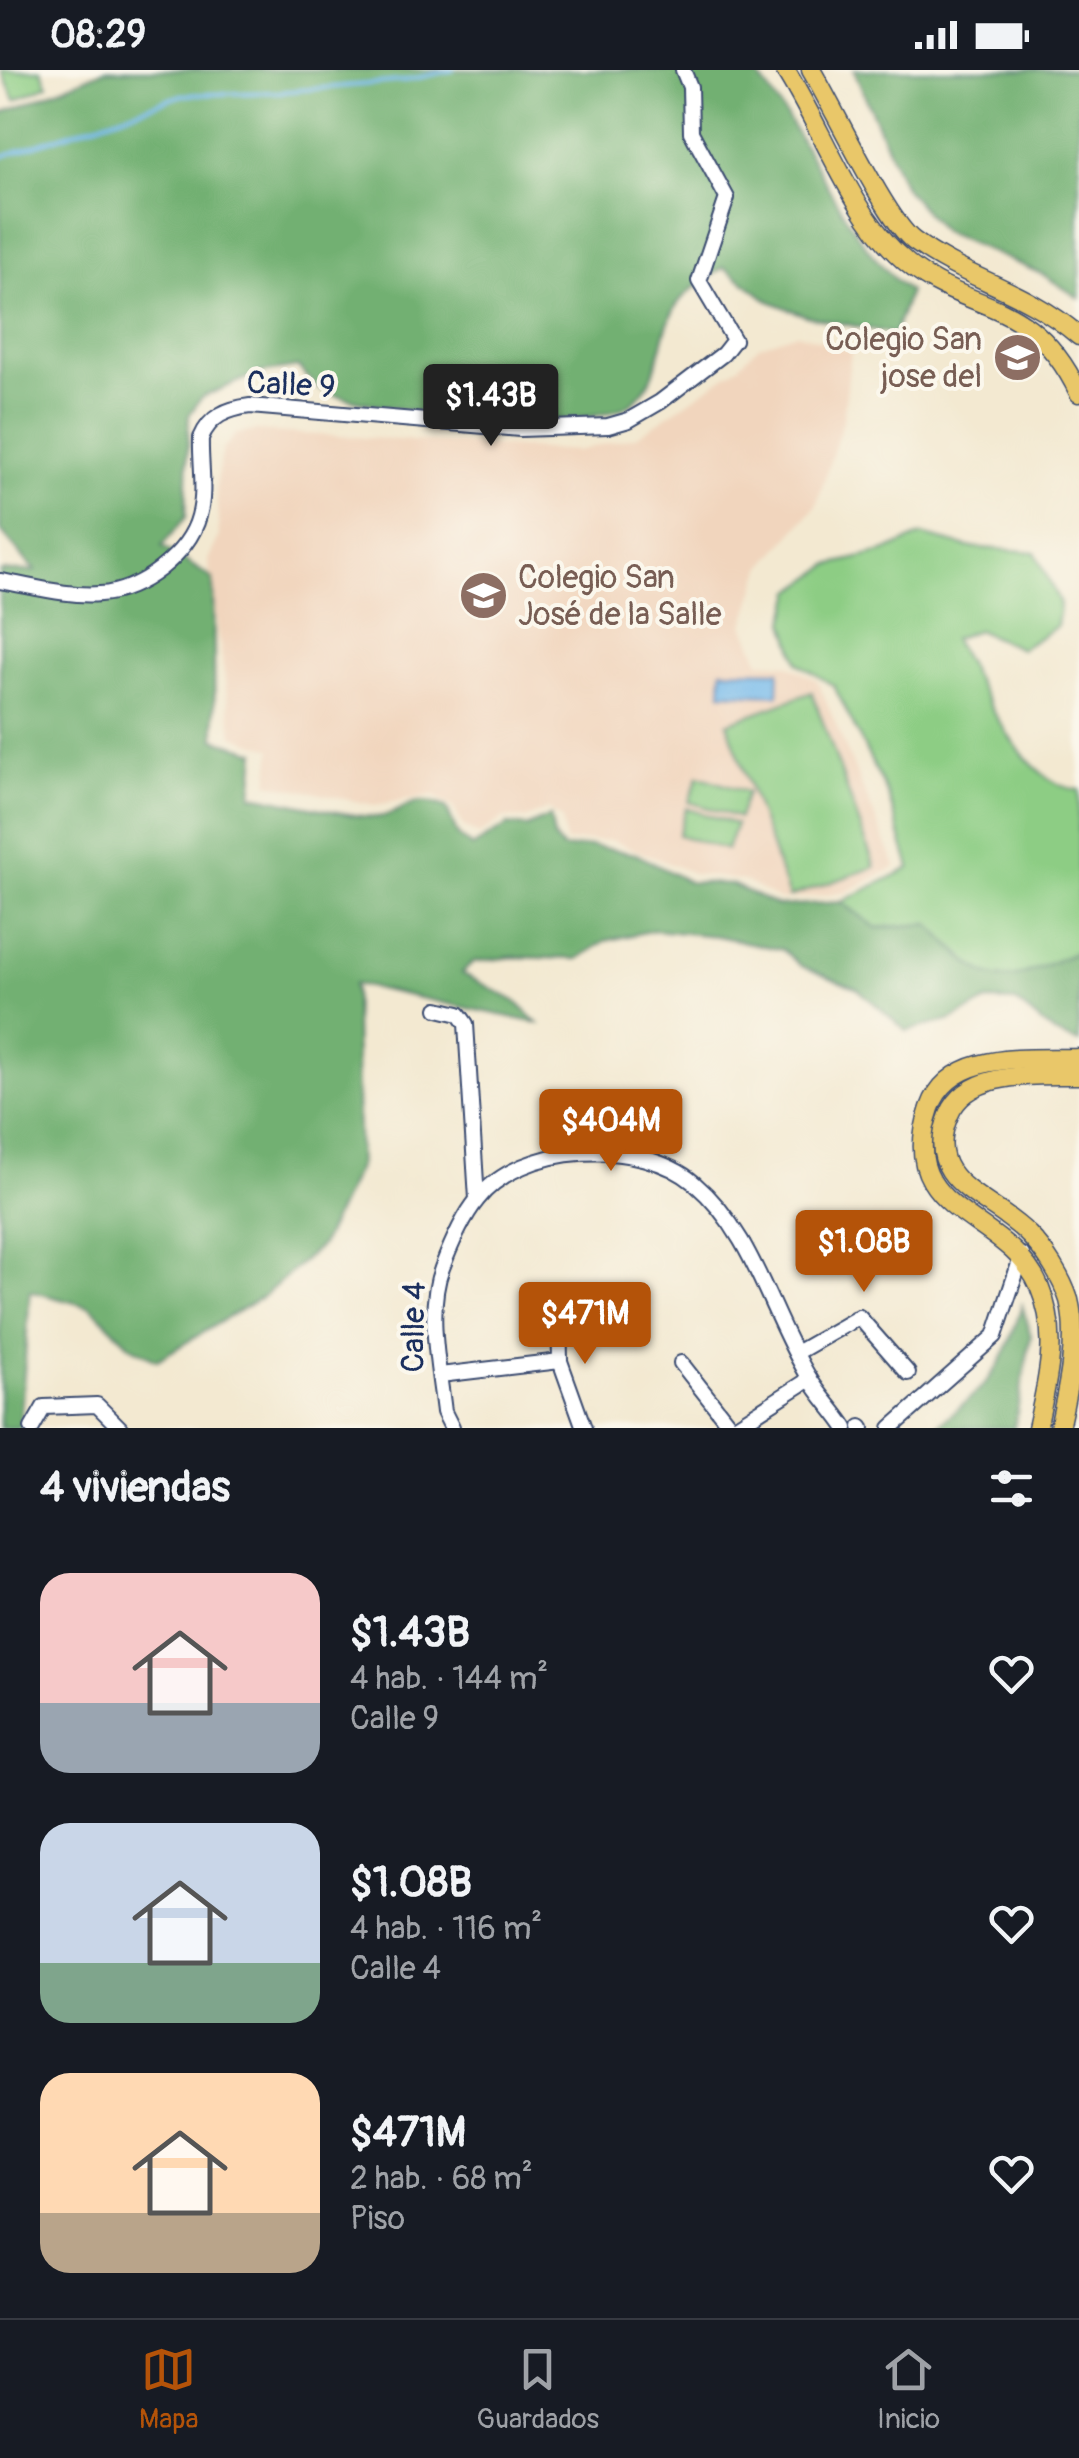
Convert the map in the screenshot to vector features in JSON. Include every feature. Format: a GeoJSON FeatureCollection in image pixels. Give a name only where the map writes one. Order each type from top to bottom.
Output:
{"type":"FeatureCollection","features":[{"type":"Feature","properties":{"kind":"main road"},"geometry":{"type":"LineString","coordinates":[[785,70],[873,225],[897,254],[931,278],[1028,322],[1068,370],[1079,393]]}},
{"type":"Feature","properties":{"kind":"main road"},"geometry":{"type":"LineString","coordinates":[[811,70],[894,215],[914,240],[1048,309],[1079,336]]}},
{"type":"Feature","properties":{"kind":"main road"},"geometry":{"type":"LineString","coordinates":[[1037,1428],[1052,1361],[1052,1336],[1038,1283],[1022,1255],[936,1191],[922,1158],[923,1128],[932,1102],[962,1070],[989,1062],[1079,1058]]}},
{"type":"Feature","properties":{"kind":"main road"},"geometry":{"type":"LineString","coordinates":[[1059,1428],[1074,1389],[1075,1330],[1068,1298],[1028,1233],[964,1187],[945,1164],[941,1140],[953,1106],[963,1092],[980,1084],[1079,1075]]}},
{"type":"Feature","properties":{"kind":"street","name":"Calle 9"},"geometry":{"type":"LineString","coordinates":[[0,582],[101,594],[135,584],[159,569],[182,548],[198,521],[201,438],[206,426],[226,411],[250,406],[496,427],[587,428],[630,420],[691,379],[734,340],[699,281],[727,198],[691,132],[690,88],[683,70]]}},
{"type":"Feature","properties":{"kind":"street"},"geometry":{"type":"LineString","coordinates":[[438,1008],[459,1014],[466,1024],[477,1199]]}},
{"type":"Feature","properties":{"kind":"street","name":"Calle 4"},"geometry":{"type":"LineString","coordinates":[[452,1428],[444,1412],[435,1320],[440,1270],[477,1199],[510,1174],[549,1159],[602,1150],[649,1158],[692,1181],[727,1216],[759,1271],[810,1379],[835,1410],[856,1427]]}},
{"type":"Feature","properties":{"kind":"street"},"geometry":{"type":"LineString","coordinates":[[891,1428],[995,1336],[1022,1255]]}},
{"type":"Feature","properties":{"kind":"street"},"geometry":{"type":"LineString","coordinates":[[559,1312],[560,1360],[584,1428]]}},
{"type":"Feature","properties":{"kind":"street"},"geometry":{"type":"LineString","coordinates":[[796,1353],[859,1317],[908,1373]]}},
{"type":"Feature","properties":{"kind":"street"},"geometry":{"type":"LineString","coordinates":[[440,1376],[560,1360]]}},
{"type":"Feature","properties":{"kind":"street"},"geometry":{"type":"LineString","coordinates":[[681,1363],[732,1428],[810,1379]]}},
{"type":"Feature","properties":{"kind":"street"},"geometry":{"type":"LineString","coordinates":[[32,1428],[44,1407],[97,1405],[120,1428]]}},
{"type":"Feature","properties":{"kind":"shaded area","name":"Colegio San José de la Salle"},"geometry":{"type":"Polygon","coordinates":[[[798,333],[851,352],[843,420],[816,506],[762,568],[744,625],[760,662],[786,664],[817,680],[896,867],[844,893],[780,900],[744,881],[695,874],[611,840],[565,842],[562,819],[548,809],[525,819],[504,818],[479,835],[464,827],[453,807],[433,795],[374,805],[268,783],[272,749],[233,736],[208,560],[219,537],[216,486],[223,449],[236,434],[256,431],[577,451],[638,436],[738,367],[758,346],[798,333]]]}},
{"type":"Feature","properties":{"kind":"green space"},"geometry":{"type":"Polygon","coordinates":[[[1,70],[41,70],[48,85],[15,100],[1,70]]]}},
{"type":"Feature","properties":{"kind":"green space"},"geometry":{"type":"Polygon","coordinates":[[[105,70],[753,70],[774,97],[863,242],[909,292],[894,334],[806,316],[769,301],[724,267],[681,300],[671,317],[650,380],[634,401],[610,412],[575,419],[532,420],[484,419],[391,408],[326,392],[298,367],[259,373],[202,397],[189,415],[186,517],[162,546],[213,579],[215,739],[256,752],[252,795],[368,817],[388,815],[414,803],[432,803],[446,807],[458,836],[472,847],[508,825],[527,827],[550,816],[554,838],[563,849],[591,846],[636,854],[689,882],[731,884],[778,906],[841,902],[877,928],[929,924],[969,963],[997,977],[1029,972],[1079,951],[1079,1043],[1054,1033],[1016,1002],[987,1001],[952,1020],[906,1031],[858,989],[801,966],[783,950],[717,936],[654,930],[605,941],[578,959],[513,957],[473,962],[462,973],[515,1001],[538,1023],[354,984],[359,1165],[321,1245],[265,1295],[157,1360],[130,1346],[91,1307],[30,1291],[20,1428],[0,1428],[0,571],[35,571],[0,530],[0,114],[105,70]]]}},
{"type":"Feature","properties":{"kind":"green space"},"geometry":{"type":"Polygon","coordinates":[[[854,70],[1079,70],[1079,298],[1042,274],[942,231],[904,187],[854,70]]]}},
{"type":"Feature","properties":{"kind":"green space"},"geometry":{"type":"Polygon","coordinates":[[[922,535],[968,547],[1035,552],[1060,604],[1057,626],[1021,649],[977,630],[953,639],[1004,729],[1021,751],[1058,784],[1079,790],[1079,951],[1011,977],[983,973],[929,924],[876,928],[841,902],[910,868],[888,795],[834,686],[798,663],[785,622],[793,591],[829,565],[884,552],[922,535]]]}},
{"type":"Feature","properties":{"kind":"green space"},"geometry":{"type":"Polygon","coordinates":[[[812,692],[875,867],[789,897],[727,723],[812,692]]]}},
{"type":"Feature","properties":{"kind":"green space"},"geometry":{"type":"Polygon","coordinates":[[[698,776],[747,792],[739,818],[689,802],[698,776]]]}},
{"type":"Feature","properties":{"kind":"green space"},"geometry":{"type":"Polygon","coordinates":[[[686,808],[736,824],[727,850],[678,835],[686,808]]]}},
{"type":"Feature","properties":{"kind":"green space"},"geometry":{"type":"Polygon","coordinates":[[[1022,1305],[1031,1336],[1014,1428],[935,1428],[981,1387],[1000,1363],[1022,1305]]]}},
{"type":"Feature","properties":{"kind":"water"},"geometry":{"type":"Polygon","coordinates":[[[722,670],[779,671],[778,695],[721,693],[722,670]]]}},
{"type":"Feature","properties":{"kind":"waterway"},"geometry":{"type":"LineString","coordinates":[[0,157],[182,95],[279,92],[403,81],[453,70]]}},
{"type":"Feature","properties":{"kind":"place","name":"Colegio San jose del"},"geometry":{"type":"Point","coordinates":[1017,358]}},
{"type":"Feature","properties":{"kind":"place","name":"Colegio San José de la Salle"},"geometry":{"type":"Point","coordinates":[483,596]}}]}
